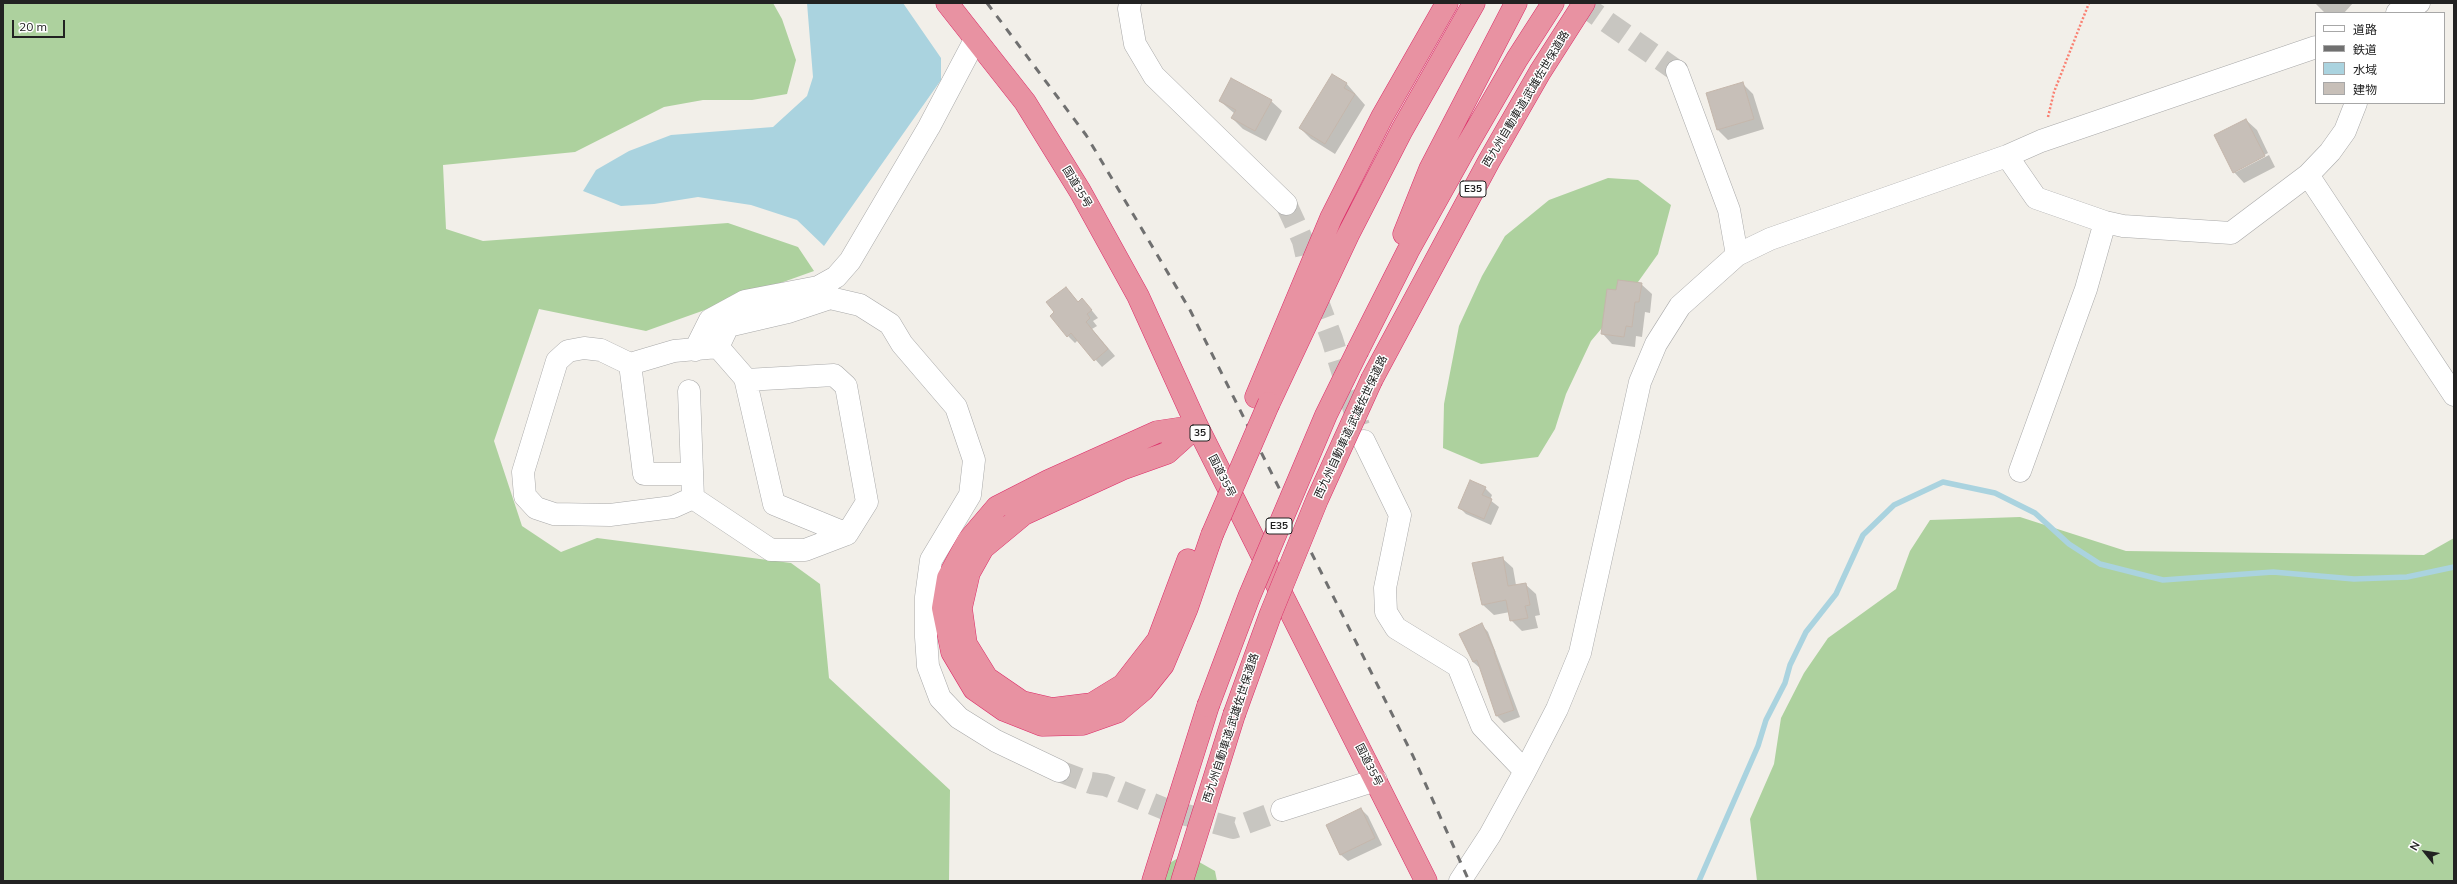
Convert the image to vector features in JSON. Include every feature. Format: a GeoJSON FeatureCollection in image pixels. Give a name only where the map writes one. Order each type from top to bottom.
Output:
{"type":"FeatureCollection","features":[{"type":"Feature","properties":{"kind":"highway","name":"国道35号"},"geometry":{"type":"LineString","coordinates":[[947,3],[1024,102],[1080,191],[1138,296],[1197,426],[1426,881]]}},
{"type":"Feature","properties":{"kind":"highway"},"geometry":{"type":"LineString","coordinates":[[1197,426],[1157,432],[1048,481],[997,507],[968,540],[948,578],[943,608],[952,652],[974,689],[1004,710],[1042,725],[1083,724],[1117,712],[1143,690],[1163,664],[1187,608],[1206,531],[1262,400],[1331,218],[1382,117],[1447,3]]}},
{"type":"Feature","properties":{"kind":"highway"},"geometry":{"type":"LineString","coordinates":[[1262,400],[1394,144],[1474,3]]}},
{"type":"Feature","properties":{"kind":"highway"},"geometry":{"type":"LineString","coordinates":[[1358,350],[1430,169],[1516,3]]}},
{"type":"Feature","properties":{"kind":"highway","name":"E35"},"geometry":{"type":"LineString","coordinates":[[1153,881],[1208,706],[1249,597],[1326,415],[1408,251],[1517,59],[1553,3]]}},
{"type":"Feature","properties":{"kind":"highway","name":"西九州自動車道;武雄佐世保道路"},"geometry":{"type":"LineString","coordinates":[[1182,881],[1234,715],[1271,613],[1317,500],[1372,379],[1489,161],[1540,72],[1584,3]]}},
{"type":"Feature","properties":{"kind":"street"},"geometry":{"type":"LineString","coordinates":[[1130,3],[1129,9],[1135,44],[1154,76],[1286,204]]}},
{"type":"Feature","properties":{"kind":"street"},"geometry":{"type":"LineString","coordinates":[[2399,12],[2419,3]]}},
{"type":"Feature","properties":{"kind":"street"},"geometry":{"type":"LineString","coordinates":[[695,350],[710,320],[745,301],[818,287],[836,277],[846,266],[929,127],[975,40]]}},
{"type":"Feature","properties":{"kind":"street"},"geometry":{"type":"LineString","coordinates":[[1460,881],[1490,834],[1525,771],[1557,709],[1580,653],[1640,382],[1656,344],[1680,306],[1737,255],[1770,239],[2007,156],[2041,141],[2315,47]]}},
{"type":"Feature","properties":{"kind":"street"},"geometry":{"type":"LineString","coordinates":[[1677,71],[1729,210],[1737,255]]}},
{"type":"Feature","properties":{"kind":"street"},"geometry":{"type":"LineString","coordinates":[[2007,156],[2036,198],[2105,222],[2123,226],[2231,233],[2308,175],[2330,152],[2345,130],[2356,104]]}},
{"type":"Feature","properties":{"kind":"street"},"geometry":{"type":"LineString","coordinates":[[2308,175],[2454,395]]}},
{"type":"Feature","properties":{"kind":"street"},"geometry":{"type":"LineString","coordinates":[[2020,471],[2086,289],[2105,222]]}},
{"type":"Feature","properties":{"kind":"street"},"geometry":{"type":"LineString","coordinates":[[718,347],[728,326],[788,312],[830,298],[860,305],[890,324],[902,344],[956,407],[974,460],[970,495],[931,560],[926,597],[926,638],[928,666],[940,698],[959,718],[978,730],[1059,771]]}},
{"type":"Feature","properties":{"kind":"street"},"geometry":{"type":"LineString","coordinates":[[693,498],[672,507],[618,514],[554,514],[536,508],[526,496],[523,472],[557,361],[568,351],[584,348],[601,350],[630,364],[674,351],[718,347]]}},
{"type":"Feature","properties":{"kind":"street"},"geometry":{"type":"LineString","coordinates":[[718,347],[746,380],[774,504],[847,534]]}},
{"type":"Feature","properties":{"kind":"street"},"geometry":{"type":"LineString","coordinates":[[630,364],[644,474],[692,474]]}},
{"type":"Feature","properties":{"kind":"street"},"geometry":{"type":"LineString","coordinates":[[693,498],[772,550],[805,550],[847,534],[867,502],[846,386],[834,375],[746,380]]}},
{"type":"Feature","properties":{"kind":"street"},"geometry":{"type":"LineString","coordinates":[[689,391],[693,498]]}},
{"type":"Feature","properties":{"kind":"street"},"geometry":{"type":"LineString","coordinates":[[1364,441],[1400,515],[1385,588],[1386,612],[1396,628],[1458,666],[1482,726],[1525,771]]}},
{"type":"Feature","properties":{"kind":"street"},"geometry":{"type":"LineString","coordinates":[[1282,810],[1376,780]]}},
{"type":"Feature","properties":{"kind":"path"},"geometry":{"type":"LineString","coordinates":[[2041,141],[2054,92],[2089,3]]}},
{"type":"Feature","properties":{"kind":"green space"},"geometry":{"type":"Polygon","coordinates":[[[3,3],[773,3],[782,19],[796,60],[787,94],[752,100],[703,100],[664,107],[575,152],[443,165],[446,229],[483,241],[728,223],[798,247],[814,271],[646,331],[539,309],[494,441],[522,526],[561,552],[597,538],[791,563],[820,584],[829,678],[950,790],[949,881],[3,881],[3,3]]]}},
{"type":"Feature","properties":{"kind":"green space"},"geometry":{"type":"Polygon","coordinates":[[[1608,178],[1638,180],[1671,205],[1658,254],[1623,303],[1591,341],[1566,394],[1555,429],[1538,457],[1481,464],[1443,448],[1444,404],[1459,326],[1482,276],[1505,236],[1549,200],[1608,178]]]}},
{"type":"Feature","properties":{"kind":"green space"},"geometry":{"type":"Polygon","coordinates":[[[2020,517],[2126,551],[2424,555],[2454,538],[2454,881],[1757,881],[1750,819],[1774,764],[1781,718],[1804,673],[1828,638],[1896,589],[1910,551],[1930,520],[2020,517]]]}},
{"type":"Feature","properties":{"kind":"green space"},"geometry":{"type":"Polygon","coordinates":[[[1185,854],[1215,871],[1217,881],[1150,881],[1156,871],[1185,854]]]}},
{"type":"Feature","properties":{"kind":"water"},"geometry":{"type":"Polygon","coordinates":[[[807,3],[903,3],[941,58],[941,80],[824,246],[797,220],[751,205],[698,197],[654,204],[621,206],[583,191],[596,170],[629,151],[671,135],[773,127],[807,96],[813,77],[807,3]]]}},
{"type":"Feature","properties":{"kind":"building"},"geometry":{"type":"Polygon","coordinates":[[[1332,74],[1347,83],[1344,88],[1355,94],[1325,144],[1299,128],[1332,74]]]}},
{"type":"Feature","properties":{"kind":"building"},"geometry":{"type":"Polygon","coordinates":[[[1231,78],[1272,100],[1255,131],[1231,118],[1236,110],[1219,101],[1231,78]]]}},
{"type":"Feature","properties":{"kind":"building"},"geometry":{"type":"Polygon","coordinates":[[[1743,82],[1754,119],[1717,130],[1706,93],[1743,82]]]}},
{"type":"Feature","properties":{"kind":"building"},"geometry":{"type":"Polygon","coordinates":[[[2246,119],[2265,156],[2233,173],[2214,135],[2246,119]]]}},
{"type":"Feature","properties":{"kind":"building"},"geometry":{"type":"Polygon","coordinates":[[[1618,280],[1642,283],[1639,302],[1635,302],[1632,327],[1626,326],[1624,337],[1601,334],[1607,289],[1616,290],[1618,280]]]}},
{"type":"Feature","properties":{"kind":"building"},"geometry":{"type":"Polygon","coordinates":[[[1066,287],[1078,302],[1082,298],[1092,310],[1087,314],[1090,318],[1086,322],[1108,349],[1094,361],[1071,333],[1067,337],[1050,316],[1054,312],[1046,302],[1066,287]]]}},
{"type":"Feature","properties":{"kind":"building"},"geometry":{"type":"Polygon","coordinates":[[[1470,480],[1486,487],[1482,495],[1492,499],[1484,519],[1458,508],[1470,480]]]}},
{"type":"Feature","properties":{"kind":"building"},"geometry":{"type":"Polygon","coordinates":[[[1503,557],[1508,586],[1526,583],[1530,605],[1525,606],[1528,618],[1510,621],[1506,600],[1482,605],[1472,563],[1503,557]]]}},
{"type":"Feature","properties":{"kind":"building"},"geometry":{"type":"Polygon","coordinates":[[[1482,623],[1495,652],[1514,710],[1496,716],[1477,660],[1473,662],[1459,634],[1482,623]]]}},
{"type":"Feature","properties":{"kind":"building"},"geometry":{"type":"Polygon","coordinates":[[[1361,808],[1375,838],[1340,855],[1326,825],[1361,808]]]}},
{"type":"Feature","properties":{"kind":"waterway"},"geometry":{"type":"LineString","coordinates":[[1699,881],[1758,746],[1766,720],[1785,683],[1790,665],[1806,632],[1836,594],[1863,535],[1894,505],[1943,482],[1995,493],[2035,513],[2069,544],[2100,564],[2163,580],[2273,572],[2354,579],[2407,577],[2454,567]]}},
{"type":"Feature","properties":{"kind":"tunnel"},"geometry":{"type":"LineString","coordinates":[[1580,3],[1677,71]]}},
{"type":"Feature","properties":{"kind":"tunnel"},"geometry":{"type":"LineString","coordinates":[[1286,204],[1303,241],[1315,294],[1332,339],[1359,426]]}},
{"type":"Feature","properties":{"kind":"tunnel"},"geometry":{"type":"LineString","coordinates":[[1059,771],[1091,783],[1105,785],[1165,809],[1233,828],[1282,810]]}},
{"type":"Feature","properties":{"kind":"railway"},"geometry":{"type":"LineString","coordinates":[[987,3],[1086,135],[1190,310],[1413,756],[1469,881]]}}]}
